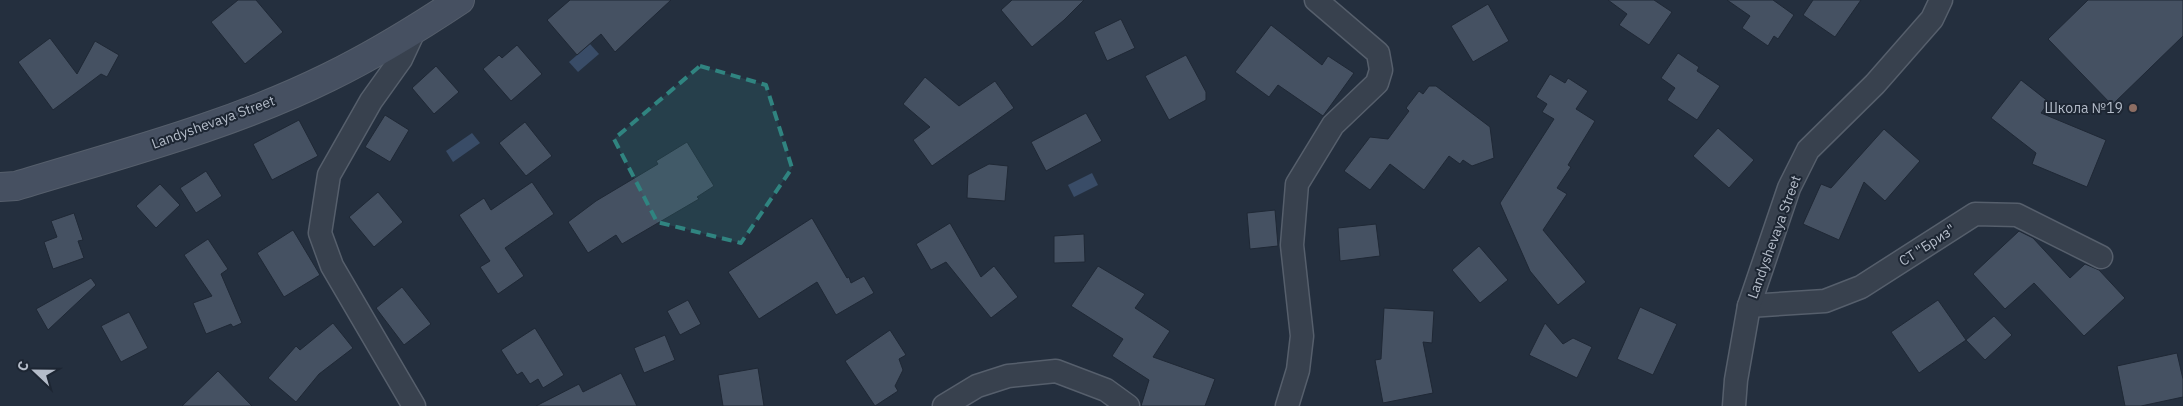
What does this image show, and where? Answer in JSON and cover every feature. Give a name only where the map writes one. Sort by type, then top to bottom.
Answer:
[{"type":"street","name":"Landyshevaya Street","points":[[0,187],[16,186],[173,138],[255,109],[329,78],[416,29],[460,0]]},
{"type":"street","points":[[1288,406],[1298,370],[1302,336],[1292,245],[1297,184],[1333,125],[1377,83],[1381,70],[1378,53],[1316,0]]},
{"type":"street","name":"Landyshevaya Street","points":[[1734,406],[1736,380],[1749,306],[1789,188],[1808,150],[1875,84],[1932,19],[1941,0]]},
{"type":"street","points":[[414,406],[332,266],[320,233],[329,175],[371,101],[401,59],[416,29]]},
{"type":"street","name":"СТ \"Бриз\"","points":[[1749,306],[1825,301],[1861,287],[1975,214],[2017,215],[2101,257]]},
{"type":"street","points":[[944,406],[977,386],[1008,376],[1056,372],[1106,390],[1128,406]]},
{"type":"highlighted area","points":[[700,66],[766,85],[792,168],[741,243],[657,222],[614,139]]},
{"type":"water","points":[[590,44],[599,54],[578,72],[569,62]]},
{"type":"water","points":[[472,133],[480,143],[453,162],[446,151]]},
{"type":"water","points":[[1092,173],[1098,185],[1074,197],[1068,185]]},
{"type":"building","points":[[238,0],[256,0],[283,32],[245,64],[211,22]]},
{"type":"building","points":[[570,0],[671,0],[615,52],[601,34],[577,55],[547,20]]},
{"type":"building","points":[[1012,0],[1084,0],[1032,47],[1001,10]]},
{"type":"building","points":[[1608,0],[1654,0],[1672,12],[1649,45],[1619,25],[1627,14]]},
{"type":"building","points":[[1727,0],[1773,0],[1794,15],[1778,39],[1774,36],[1768,46],[1742,28],[1750,16]]},
{"type":"building","points":[[1813,0],[1861,0],[1835,37],[1803,15]]},
{"type":"building","points":[[2088,0],[2183,0],[2183,36],[2112,105],[2048,39]]},
{"type":"building","points":[[1488,4],[1509,41],[1473,62],[1451,26]]},
{"type":"building","points":[[1121,19],[1135,48],[1107,61],[1094,32]]},
{"type":"building","points":[[1271,25],[1322,65],[1328,56],[1354,73],[1323,116],[1278,85],[1269,97],[1235,72]]},
{"type":"building","points":[[50,38],[77,74],[95,41],[119,55],[107,77],[101,74],[53,110],[18,62]]},
{"type":"building","points":[[517,45],[542,74],[511,101],[483,69],[499,55],[502,58]]},
{"type":"building","points":[[1678,53],[1699,67],[1697,71],[1720,86],[1697,120],[1667,100],[1675,88],[1661,78]]},
{"type":"building","points":[[1186,55],[1206,92],[1206,100],[1169,120],[1145,76]]},
{"type":"building","points":[[436,66],[459,92],[434,114],[412,88]]},
{"type":"building","points":[[1550,74],[1565,83],[1568,78],[1588,91],[1576,109],[1595,121],[1568,165],[1571,167],[1557,188],[1567,194],[1543,230],[1586,282],[1558,305],[1530,271],[1500,203],[1554,119],[1542,112],[1547,104],[1536,97]]},
{"type":"building","points":[[925,77],[959,106],[995,81],[1014,108],[932,166],[913,140],[930,127],[903,104]]},
{"type":"building","points":[[2021,80],[2049,102],[2041,113],[2106,140],[2087,187],[2032,164],[2036,153],[1991,118]]},
{"type":"building","points":[[1429,86],[1436,86],[1490,127],[1494,158],[1472,166],[1463,160],[1460,164],[1449,156],[1424,190],[1390,164],[1370,190],[1344,171],[1370,137],[1388,139],[1409,111],[1406,108],[1419,91],[1423,94]]},
{"type":"building","points":[[1086,113],[1102,141],[1046,171],[1031,142]]},
{"type":"building","points":[[385,115],[409,130],[390,162],[365,147]]},
{"type":"building","points":[[299,120],[318,156],[272,180],[253,144]]},
{"type":"building","points":[[525,122],[552,156],[526,176],[499,143]]},
{"type":"building","points":[[1718,128],[1754,160],[1729,188],[1693,156]]},
{"type":"building","points":[[1884,129],[1920,161],[1885,201],[1864,182],[1839,240],[1803,224],[1821,184],[1831,188]]},
{"type":"building","points":[[687,142],[714,186],[697,197],[699,199],[622,244],[616,235],[588,253],[568,222],[596,201],[658,164],[656,161]]},
{"type":"building","points":[[989,164],[1008,166],[1005,201],[967,198],[968,175]]},
{"type":"building","points":[[206,171],[222,196],[196,213],[180,188]]},
{"type":"building","points":[[532,182],[554,214],[505,248],[524,276],[498,294],[480,267],[490,261],[459,215],[484,198],[491,210]]},
{"type":"building","points":[[160,184],[180,205],[156,228],[136,206]]},
{"type":"building","points":[[378,192],[403,222],[374,247],[349,217]]},
{"type":"building","points":[[1275,210],[1278,246],[1250,249],[1247,213]]},
{"type":"building","points":[[74,213],[83,240],[78,241],[84,258],[53,269],[44,242],[57,237],[51,221]]},
{"type":"building","points":[[812,218],[851,283],[864,276],[874,293],[836,315],[817,282],[759,319],[728,272]]},
{"type":"building","points":[[950,223],[981,277],[994,266],[1018,297],[991,318],[946,262],[931,270],[916,244]]},
{"type":"building","points":[[1376,224],[1380,256],[1340,261],[1338,228]]},
{"type":"building","points":[[293,230],[320,275],[284,297],[257,253]]},
{"type":"building","points":[[2019,231],[2033,238],[2070,278],[2085,264],[2099,270],[2125,298],[2084,336],[2034,283],[2005,309],[1973,274]]},
{"type":"building","points":[[1084,234],[1085,262],[1054,263],[1054,236]]},
{"type":"building","points":[[208,239],[228,269],[221,274],[242,323],[233,327],[231,324],[206,334],[193,303],[212,296],[184,255]]},
{"type":"building","points":[[1479,246],[1508,280],[1480,303],[1452,270]]},
{"type":"building","points":[[1098,266],[1145,294],[1135,308],[1170,331],[1153,357],[1215,379],[1205,406],[1141,406],[1149,380],[1112,356],[1123,339],[1071,306]]},
{"type":"building","points":[[91,278],[96,285],[48,330],[36,309]]},
{"type":"building","points":[[402,287],[431,324],[404,345],[376,308]]},
{"type":"building","points":[[688,300],[701,324],[680,335],[667,311]]},
{"type":"building","points":[[1938,300],[1966,340],[1919,373],[1891,332]]},
{"type":"building","points":[[1640,307],[1677,324],[1653,375],[1617,359]]},
{"type":"building","points":[[1384,308],[1434,311],[1432,343],[1423,342],[1433,393],[1383,403],[1375,360],[1381,359]]},
{"type":"building","points":[[129,312],[148,348],[121,362],[101,326]]},
{"type":"building","points":[[1994,316],[2012,335],[1985,360],[1966,340]]},
{"type":"building","points":[[333,323],[353,348],[319,374],[296,402],[268,378],[296,346],[300,350]]},
{"type":"building","points":[[1545,323],[1563,344],[1573,338],[1592,347],[1577,378],[1529,355]]},
{"type":"building","points":[[535,328],[564,375],[543,388],[538,379],[530,384],[522,372],[517,375],[501,350]]},
{"type":"building","points":[[890,330],[906,355],[899,359],[903,370],[895,386],[898,391],[875,406],[845,361]]},
{"type":"building","points":[[665,335],[675,360],[644,373],[634,348]]},
{"type":"building","points":[[2177,353],[2183,379],[2183,397],[2141,406],[2125,406],[2117,366]]},
{"type":"building","points":[[758,368],[764,406],[723,406],[718,375]]},
{"type":"building","points":[[218,371],[252,406],[182,406]]},
{"type":"building","points":[[621,373],[637,406],[536,406],[579,384],[583,392]]},
{"type":"place","name":"Школа №19","points":[[2133,108]]}]
